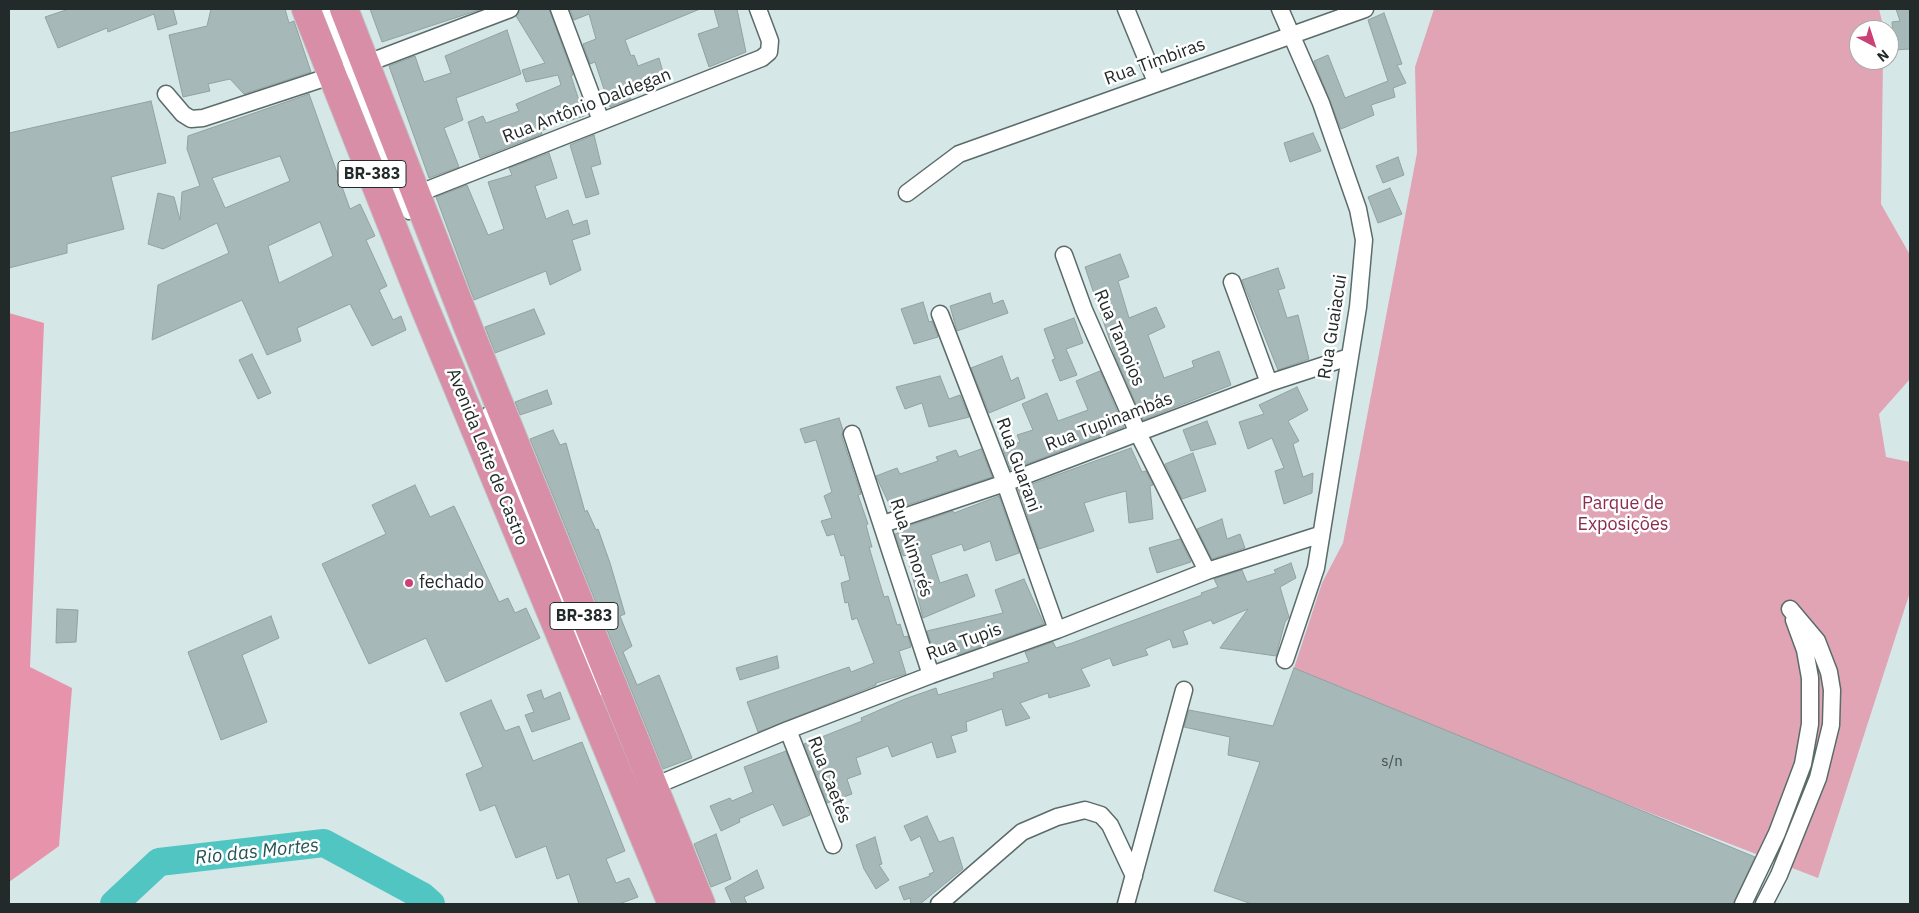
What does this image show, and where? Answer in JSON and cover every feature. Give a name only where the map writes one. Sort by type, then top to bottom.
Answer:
[{"type":"highway","name":"Avenida Leite de Castro","points":[[306,9],[350,70],[417,194],[641,796],[672,904]]},
{"type":"highway","name":"Avenida Leite de Castro","points":[[344,9],[350,70],[541,590],[641,796],[701,904]]},
{"type":"street","points":[[328,9],[350,70],[413,223]]},
{"type":"street","points":[[166,94],[182,114],[191,119],[203,118],[350,70],[510,9]]},
{"type":"street","points":[[559,9],[602,121]]},
{"type":"street","name":"Rua Antônio Daldegan","points":[[417,194],[762,58],[769,52],[770,41],[758,9]]},
{"type":"street","points":[[1126,9],[1156,82]]},
{"type":"street","name":"Rua Guaiacui","points":[[1280,9],[1321,103],[1358,208],[1364,240],[1349,357],[1319,535],[1316,568],[1285,660]]},
{"type":"street","name":"Rua Timbiras","points":[[907,193],[959,154],[1156,82],[1365,9]]},
{"type":"street","name":"Rua Tamoios","points":[[1064,255],[1084,310],[1138,433],[1207,571]]},
{"type":"street","points":[[1232,282],[1269,383]]},
{"type":"street","name":"Rua Guarani","points":[[940,314],[1005,483],[1056,630]]},
{"type":"street","name":"Rua Tupinambás","points":[[883,524],[1005,483],[1269,383],[1349,357]]},
{"type":"street","points":[[485,404],[601,698]]},
{"type":"street","name":"Rua Aimorés","points":[[852,434],[931,675]]},
{"type":"street","name":"Rua Tupis","points":[[641,796],[788,730],[931,675],[1056,630],[1207,571],[1319,535]]},
{"type":"street","points":[[1746,903],[1777,833],[1803,764],[1810,724],[1810,678],[1805,650],[1790,609],[1816,641],[1829,672],[1832,690],[1831,725],[1818,778],[1779,875],[1764,904]]},
{"type":"street","points":[[1126,904],[1184,690]]},
{"type":"street","points":[[608,716],[684,904]]},
{"type":"street","name":"Rua Caetés","points":[[788,730],[833,845]]},
{"type":"street","points":[[939,904],[1022,832],[1057,817],[1085,810],[1101,815],[1110,825],[1134,876]]},
{"type":"green space","name":"Parque de Exposições","points":[[1434,9],[1879,9],[1882,20],[1849,20],[1849,70],[1883,70],[1881,204],[1910,255],[1910,379],[1879,414],[1886,457],[1910,462],[1910,592],[1818,878],[1485,749],[1294,668],[1322,583],[1343,543],[1417,153],[1415,67]]},
{"type":"shaded area","points":[[9,313],[44,323],[30,667],[72,688],[59,846],[9,882]]},
{"type":"building","points":[[69,9],[173,9],[177,24],[158,30],[154,14],[108,32],[107,28],[58,48],[45,17]]},
{"type":"building","points":[[211,9],[285,9],[289,23],[294,21],[311,72],[244,94],[230,79],[208,84],[210,91],[183,97],[169,35],[207,26]]},
{"type":"building","points":[[370,9],[482,9],[382,42]]},
{"type":"building","points":[[520,9],[549,9],[573,75],[571,76],[584,116],[558,124],[541,131],[542,134],[480,158],[468,122],[483,116],[486,123],[519,111],[516,104],[561,85],[558,75],[526,82],[522,70],[545,63],[516,16]]},
{"type":"building","points":[[570,9],[700,9],[625,40],[631,56],[634,55],[638,66],[659,58],[666,83],[630,96],[631,99],[610,107],[595,62],[590,64],[583,44],[596,39],[589,14],[574,20]]},
{"type":"building","points":[[714,9],[737,9],[746,52],[709,67],[698,34],[719,27]]},
{"type":"building","points":[[1896,9],[1910,9],[1910,49],[1899,50],[1900,21]]},
{"type":"building","points":[[1384,13],[1402,64],[1397,65],[1406,83],[1393,88],[1395,97],[1371,105],[1374,115],[1341,129],[1314,61],[1328,55],[1345,98],[1388,81],[1368,20]]},
{"type":"building","points":[[507,30],[521,74],[456,98],[463,120],[444,128],[459,167],[429,178],[389,66],[415,56],[424,82],[451,73],[445,56]]},
{"type":"building","points":[[309,94],[350,209],[360,204],[375,236],[366,240],[387,286],[379,290],[393,320],[401,316],[406,330],[372,346],[350,304],[297,328],[301,341],[267,355],[242,300],[152,340],[158,285],[229,253],[217,223],[163,249],[148,244],[158,193],[174,197],[180,220],[182,192],[200,186],[187,149],[188,136]],"holes":[[[280,156],[290,181],[225,208],[212,178]],[[320,222],[333,256],[279,283],[268,246]]]},
{"type":"building","points":[[151,101],[166,163],[111,177],[124,229],[67,244],[67,253],[9,268],[9,133]]},
{"type":"building","points":[[1313,133],[1321,151],[1290,162],[1284,143]]},
{"type":"building","points":[[594,135],[601,164],[591,167],[599,194],[586,198],[570,145]]},
{"type":"building","points":[[549,153],[557,178],[535,186],[546,219],[568,210],[573,225],[587,220],[590,234],[572,240],[581,270],[550,285],[546,271],[474,300],[436,197],[467,185],[488,235],[504,229],[488,182],[512,175],[509,168]]},
{"type":"building","points":[[1398,157],[1404,175],[1383,183],[1376,166]]},
{"type":"building","points":[[1390,188],[1402,214],[1378,223],[1368,197]]},
{"type":"building","points":[[1120,254],[1129,277],[1118,281],[1129,318],[1156,307],[1165,327],[1148,335],[1164,378],[1194,367],[1192,361],[1219,351],[1231,385],[1143,420],[1115,356],[1085,267]]},
{"type":"building","points":[[1278,268],[1285,288],[1278,290],[1287,318],[1298,315],[1309,359],[1278,370],[1242,280]]},
{"type":"building","points":[[990,293],[993,304],[1003,300],[1008,313],[957,331],[950,306]]},
{"type":"building","points":[[923,302],[929,322],[932,321],[938,337],[914,344],[901,309]]},
{"type":"building","points":[[534,309],[545,334],[495,353],[485,327]]},
{"type":"building","points":[[1074,318],[1083,343],[1066,349],[1077,375],[1060,381],[1052,360],[1055,359],[1044,329]]},
{"type":"building","points":[[252,354],[271,393],[258,399],[239,360]]},
{"type":"building","points":[[1002,356],[1011,381],[1018,377],[1025,398],[989,413],[971,368]]},
{"type":"building","points":[[1100,371],[1124,427],[1011,470],[1003,449],[1020,442],[1017,435],[1033,430],[1022,404],[1047,393],[1058,421],[1088,410],[1076,381]]},
{"type":"building","points":[[940,376],[949,399],[960,395],[969,417],[929,427],[922,403],[905,409],[896,387]]},
{"type":"building","points":[[1297,387],[1308,410],[1288,421],[1299,441],[1293,444],[1303,477],[1313,473],[1312,493],[1284,504],[1275,471],[1284,468],[1272,438],[1248,449],[1239,422],[1264,414],[1259,405]]},
{"type":"building","points":[[547,390],[552,404],[520,415],[515,402]]},
{"type":"building","points":[[839,418],[843,430],[842,437],[861,494],[858,495],[868,524],[866,525],[872,547],[869,547],[884,597],[888,596],[897,625],[900,624],[904,637],[908,636],[911,647],[899,651],[906,674],[876,683],[876,685],[758,732],[747,702],[849,667],[851,672],[874,663],[857,618],[852,620],[848,602],[845,603],[841,583],[850,580],[844,555],[841,556],[834,534],[827,536],[821,521],[832,518],[824,496],[832,492],[816,440],[805,443],[800,429]]},
{"type":"building","points":[[1207,421],[1216,444],[1191,451],[1183,430]]},
{"type":"building","points":[[553,430],[560,445],[566,443],[585,512],[587,510],[596,530],[598,529],[610,563],[625,614],[620,616],[632,646],[623,652],[637,685],[659,675],[692,758],[663,769],[530,439]]},
{"type":"building","points":[[1131,448],[1142,472],[1146,471],[1153,485],[1150,486],[1153,519],[1129,523],[1126,491],[1107,496],[1084,503],[1094,531],[1039,549],[1018,489]]},
{"type":"building","points":[[981,449],[992,477],[892,510],[876,476],[897,468],[900,474],[938,461],[936,457],[956,450],[959,457]]},
{"type":"building","points":[[1193,453],[1206,491],[1182,499],[1165,464]]},
{"type":"building","points":[[415,485],[430,517],[454,506],[499,602],[508,598],[515,613],[526,608],[540,638],[446,682],[426,638],[369,664],[322,564],[386,534],[372,505]]},
{"type":"building","points":[[999,496],[1019,553],[996,561],[990,541],[964,551],[962,544],[931,555],[940,583],[967,574],[975,596],[923,618],[907,555],[903,556],[895,534],[901,532],[900,529],[953,511],[954,513]]},
{"type":"building","points":[[1222,519],[1227,539],[1240,534],[1245,548],[1212,559],[1197,529]]},
{"type":"building","points":[[1180,539],[1191,562],[1157,573],[1149,548]]},
{"type":"building","points":[[1291,563],[1296,578],[1280,587],[1289,617],[1285,622],[1276,656],[1220,648],[1248,609],[1213,624],[1211,620],[1183,631],[1188,644],[1173,648],[1170,639],[1145,649],[1148,655],[1113,666],[1110,658],[1081,669],[1090,686],[1049,698],[1048,693],[1020,703],[1030,718],[1006,726],[1002,709],[966,722],[967,731],[951,736],[956,752],[937,758],[932,742],[892,757],[888,746],[856,758],[861,774],[847,779],[852,794],[827,803],[804,744],[862,721],[861,718],[905,699],[936,688],[938,695],[994,678],[993,673],[1029,662],[1025,652],[1053,642],[1056,648],[1072,643],[1202,595],[1201,593],[1218,587],[1214,579],[1242,570],[1247,582],[1276,573],[1274,570]]},
{"type":"building","points":[[1024,579],[1044,624],[958,655],[956,651],[936,658],[927,631],[1003,613],[995,590]]},
{"type":"building","points":[[57,609],[78,610],[76,642],[56,643]]},
{"type":"building","points":[[271,616],[279,638],[242,655],[267,722],[221,740],[188,652]]},
{"type":"building","points":[[777,656],[779,668],[740,680],[736,668]]},
{"type":"building","points":[[1294,668],[1755,857],[1733,904],[1252,904],[1214,891],[1260,762],[1228,755],[1230,737],[1184,727],[1189,710],[1273,726]]},
{"type":"building","points":[[541,690],[544,699],[560,692],[570,719],[532,732],[525,715],[534,712],[527,695]]},
{"type":"building","points":[[491,700],[505,731],[519,726],[533,761],[582,742],[625,851],[606,859],[616,883],[629,878],[638,897],[619,904],[579,904],[569,874],[557,879],[546,846],[516,858],[495,805],[480,811],[466,774],[483,767],[460,713]]},
{"type":"building","points":[[786,751],[810,815],[783,826],[773,804],[739,819],[740,822],[721,831],[710,806],[730,798],[732,801],[753,792],[744,767]]},
{"type":"building","points":[[927,816],[939,842],[953,837],[963,869],[920,904],[911,904],[910,898],[904,900],[899,887],[930,876],[929,874],[934,872],[920,836],[911,841],[904,826]]},
{"type":"building","points":[[716,834],[731,879],[711,887],[694,844]]},
{"type":"building","points":[[875,837],[882,864],[879,865],[889,880],[876,889],[864,869],[856,845]]},
{"type":"building","points":[[757,870],[764,888],[744,897],[747,904],[732,904],[725,888]]},
{"type":"waterway","name":"Rio das Mortes","points":[[114,904],[159,862],[324,843],[422,896],[431,904]]},
{"type":"place","name":"fechado","points":[[409,583]]}]
